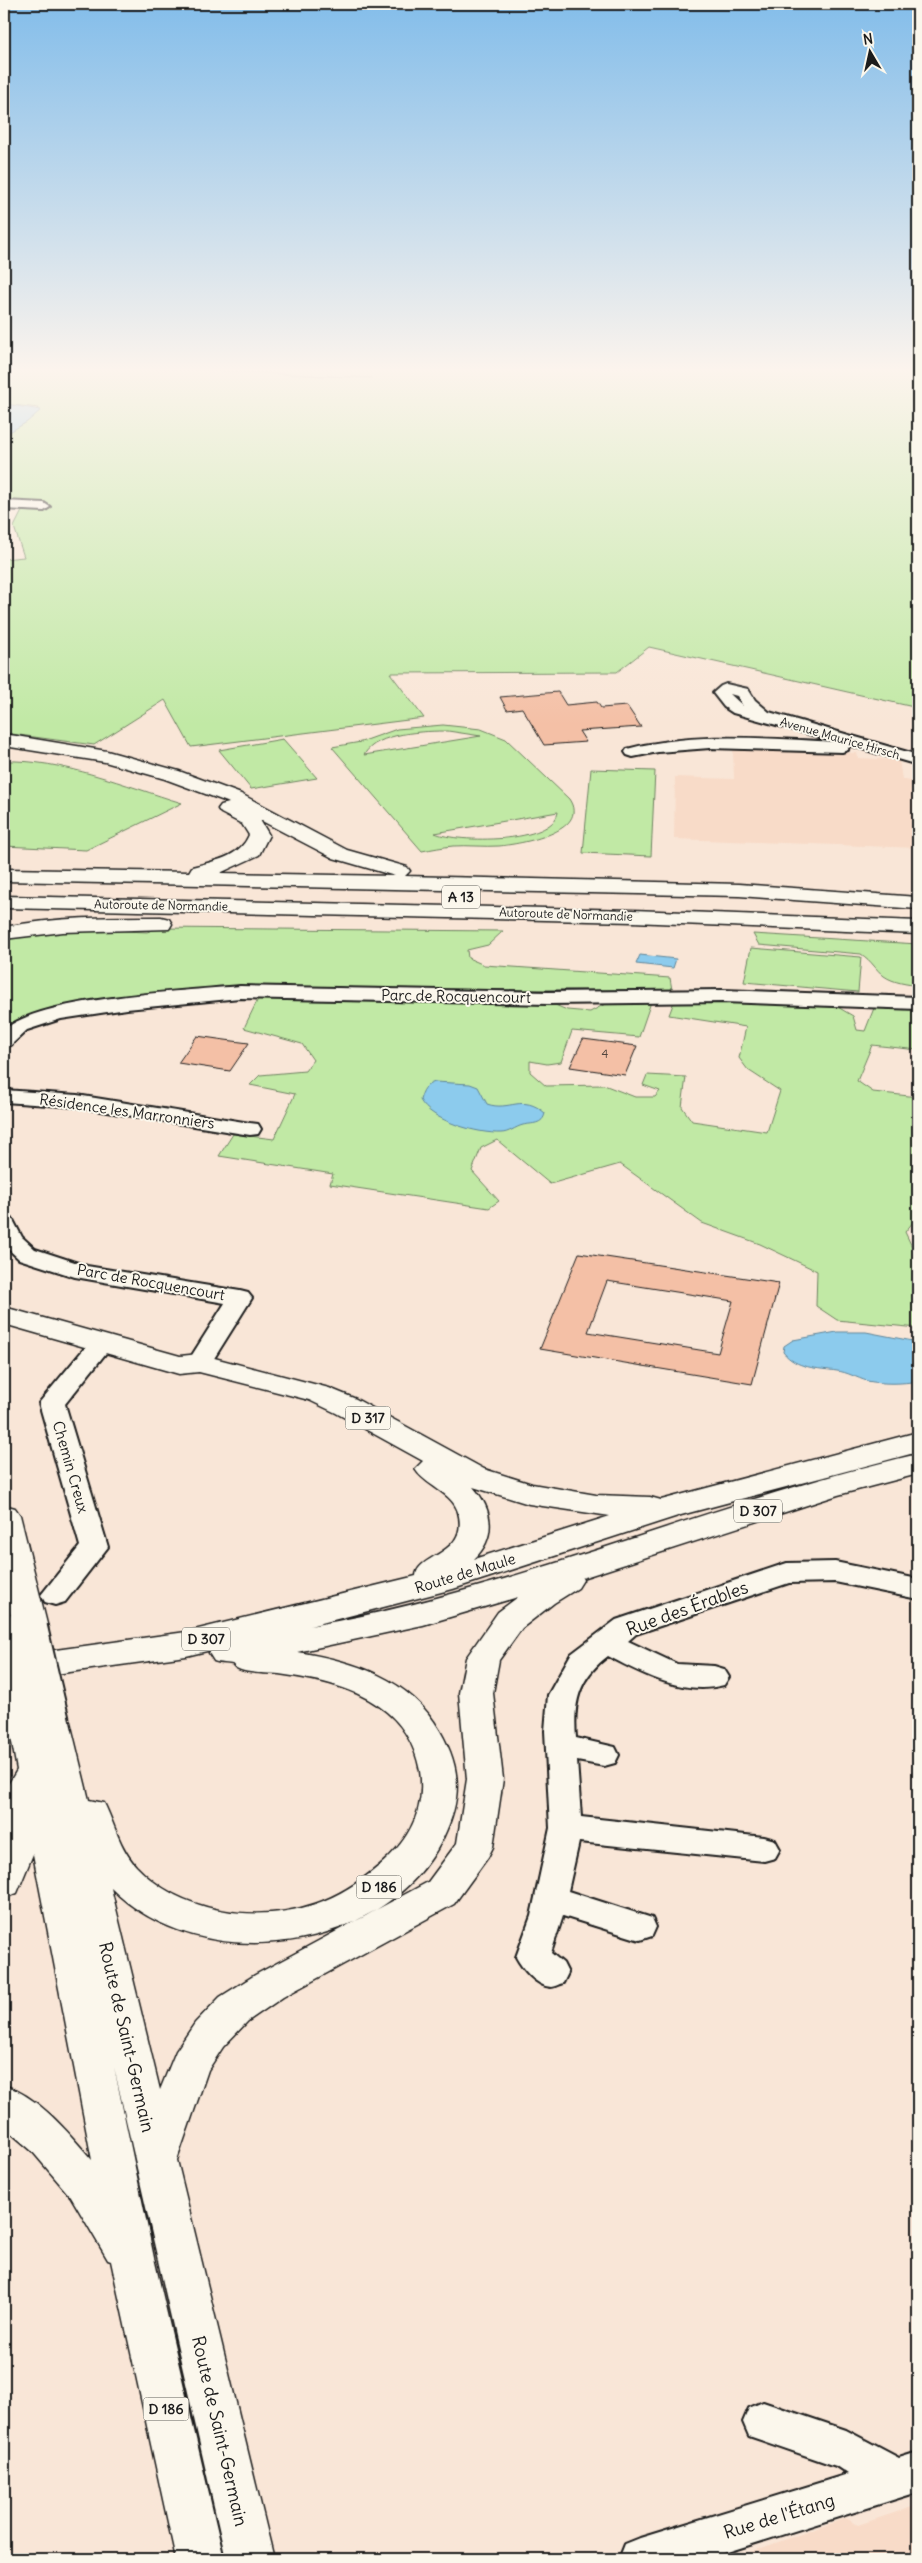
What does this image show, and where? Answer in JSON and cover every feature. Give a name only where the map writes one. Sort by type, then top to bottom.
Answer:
[{"type":"main road","points":[[4,740],[107,757],[172,775],[234,798],[340,854],[379,867],[446,878],[546,884]]},
{"type":"main road","points":[[4,756],[38,757],[66,762],[224,807],[250,820],[259,835],[252,851],[222,866],[195,872],[104,877]]},
{"type":"main road","points":[[4,875],[546,884],[739,890],[918,902]]},
{"type":"main road","name":"Autoroute de Normandie","points":[[4,888],[695,902],[918,911]]},
{"type":"main road","name":"Autoroute de Normandie","points":[[4,902],[633,916],[918,928]]},
{"type":"main road","points":[[4,913],[372,922]]},
{"type":"main road","points":[[4,933],[32,927],[75,924],[586,922],[633,916]]},
{"type":"main road","points":[[4,1304],[191,1355],[199,1363]]},
{"type":"main road","name":"D 317","points":[[4,1315],[179,1364],[199,1363],[319,1394],[346,1406],[473,1476],[528,1494],[558,1501],[596,1505],[672,1507]]},
{"type":"main road","name":"D 307","points":[[256,1379],[369,1433],[442,1476],[467,1498],[475,1513],[476,1528],[471,1543],[451,1564],[405,1591]]},
{"type":"main road","name":"Route de Maule","points":[[4,1669],[186,1644],[405,1591],[672,1507],[918,1442]]},
{"type":"main road","name":"Route de Maule","points":[[4,1684],[220,1654],[339,1633],[423,1614],[598,1562],[828,1488],[918,1464]]},
{"type":"main road","name":"Route de Saint-Germain","points":[[4,1516],[13,1628],[39,1724],[49,1771],[132,2258],[200,2559]]},
{"type":"main road","name":"D 186","points":[[156,2160],[190,2063],[209,2035],[234,2009],[268,1986],[441,1893],[475,1847],[485,1779],[476,1693],[483,1658],[510,1620],[542,1595],[598,1562]]},
{"type":"main road","name":"D 186","points":[[49,1771],[83,1782],[92,1820],[101,1845],[116,1871],[144,1895],[169,1911],[202,1923],[241,1929],[294,1925],[337,1912],[370,1894],[399,1870],[427,1838],[439,1809],[440,1772],[430,1743],[411,1716],[391,1697],[360,1681],[308,1666],[220,1654]]},
{"type":"main road","points":[[4,1883],[19,1842],[23,1790],[49,1771]]},
{"type":"main road","name":"Route de Saint-Germain","points":[[49,1771],[156,2160],[250,2559]]},
{"type":"main road","name":"D 186","points":[[4,2103],[47,2138],[86,2184],[120,2242],[132,2258]]},
{"type":"street","points":[[4,505],[44,507]]},
{"type":"street","name":"Avenue Maurice Hirsch","points":[[763,715],[918,760]]},
{"type":"street","points":[[633,752],[693,744],[850,748],[860,744]]},
{"type":"street","name":"Parc de Rocquencourt","points":[[4,1041],[20,1026],[58,1013],[137,1002],[240,992],[548,998],[723,996],[918,1003]]},
{"type":"street","name":"Résidence les Marronniers","points":[[4,1096],[77,1101],[250,1129]]},
{"type":"street","name":"Parc de Rocquencourt","points":[[4,1223],[12,1240],[27,1254],[83,1272],[240,1298],[199,1363]]},
{"type":"street","name":"Chemin Creux","points":[[55,1595],[94,1547],[52,1403],[102,1343]]},
{"type":"street","name":"Rue des Érables","points":[[550,1974],[532,1957],[551,1899],[566,1828],[561,1747],[563,1695],[581,1661],[626,1627],[787,1573],[834,1572],[918,1589]]},
{"type":"street","points":[[607,1642],[638,1659],[674,1674],[714,1677]]},
{"type":"street","points":[[561,1747],[604,1755]]},
{"type":"street","points":[[566,1828],[764,1849]]},
{"type":"street","points":[[551,1899],[640,1927]]},
{"type":"street","points":[[763,2422],[846,2450],[908,2476]]},
{"type":"street","name":"Rue de l'Étang","points":[[640,2559],[908,2476]]},
{"type":"shaded area","points":[[733,749],[857,753],[858,758],[899,760],[902,779],[918,783],[918,848],[674,839],[675,777],[734,779]]},
{"type":"shaded area","points":[[918,2505],[918,2559],[743,2559],[747,2558],[750,2552],[846,2518],[858,2525]]},
{"type":"green space","points":[[4,487],[918,487],[918,708],[649,647],[617,672],[390,673],[424,718],[191,747],[165,700],[94,745],[4,733],[4,559],[24,557],[14,527],[25,505],[4,504]]},
{"type":"green space","points":[[443,725],[481,729],[506,739],[569,799],[573,810],[570,820],[562,828],[550,834],[522,842],[499,846],[453,846],[422,851],[332,747],[361,742],[397,729]],"holes":[[[448,731],[481,736],[364,755],[370,747],[390,737],[402,734]],[[558,812],[552,823],[540,830],[523,835],[483,839],[446,836],[435,833]]]},
{"type":"green space","points":[[283,739],[317,778],[251,789],[219,750]]},
{"type":"green space","points":[[4,761],[48,764],[71,769],[182,803],[86,850],[4,846]]},
{"type":"green space","points":[[591,769],[655,771],[651,856],[583,853]]},
{"type":"green space","points":[[159,928],[503,931],[488,945],[467,950],[468,958],[484,965],[670,978],[672,990],[272,989],[167,995],[10,1028],[4,1033],[4,940],[21,935],[57,930],[147,932]]},
{"type":"green space","points":[[753,934],[918,944],[918,986],[888,978],[861,954],[759,945]]},
{"type":"green space","points":[[751,948],[861,957],[858,992],[744,982]]},
{"type":"green space","points":[[290,997],[543,1000],[567,1010],[590,1012],[611,1001],[651,1002],[639,1037],[572,1031],[561,1062],[547,1064],[530,1061],[530,1072],[546,1086],[604,1085],[635,1097],[655,1097],[660,1091],[643,1085],[647,1075],[686,1077],[682,1107],[692,1121],[767,1132],[780,1091],[748,1070],[739,1058],[746,1027],[669,1015],[675,999],[836,1006],[853,1016],[857,1030],[865,1031],[876,1003],[918,1006],[918,1050],[872,1045],[857,1081],[873,1092],[918,1097],[918,1216],[905,1232],[914,1251],[918,1252],[918,1328],[837,1320],[816,1306],[817,1271],[760,1244],[702,1223],[620,1164],[550,1184],[497,1140],[481,1148],[472,1171],[499,1201],[489,1208],[330,1184],[333,1174],[219,1156],[233,1134],[274,1139],[295,1094],[250,1085],[260,1075],[305,1071],[313,1060],[302,1044],[244,1028],[258,999]]},
{"type":"water","points":[[640,955],[676,959],[673,968],[636,964]]},
{"type":"water","points":[[435,1082],[470,1084],[478,1087],[487,1104],[503,1106],[529,1104],[545,1113],[544,1117],[540,1122],[523,1125],[501,1133],[468,1129],[434,1114],[420,1100],[425,1088]]},
{"type":"water","points":[[837,1332],[866,1332],[918,1342],[918,1381],[879,1383],[867,1381],[841,1372],[801,1365],[788,1358],[783,1352],[784,1346],[793,1340]]},
{"type":"building","points":[[558,692],[566,705],[597,702],[601,708],[627,706],[641,727],[579,731],[586,742],[544,745],[522,708],[507,710],[500,697]]},
{"type":"building","points":[[197,1036],[249,1043],[230,1071],[178,1063]]},
{"type":"building","points":[[583,1039],[637,1046],[625,1075],[570,1067]]},
{"type":"building","points":[[579,1253],[779,1283],[752,1384],[540,1349]],"holes":[[[607,1281],[733,1301],[718,1353],[588,1332]]]}]
